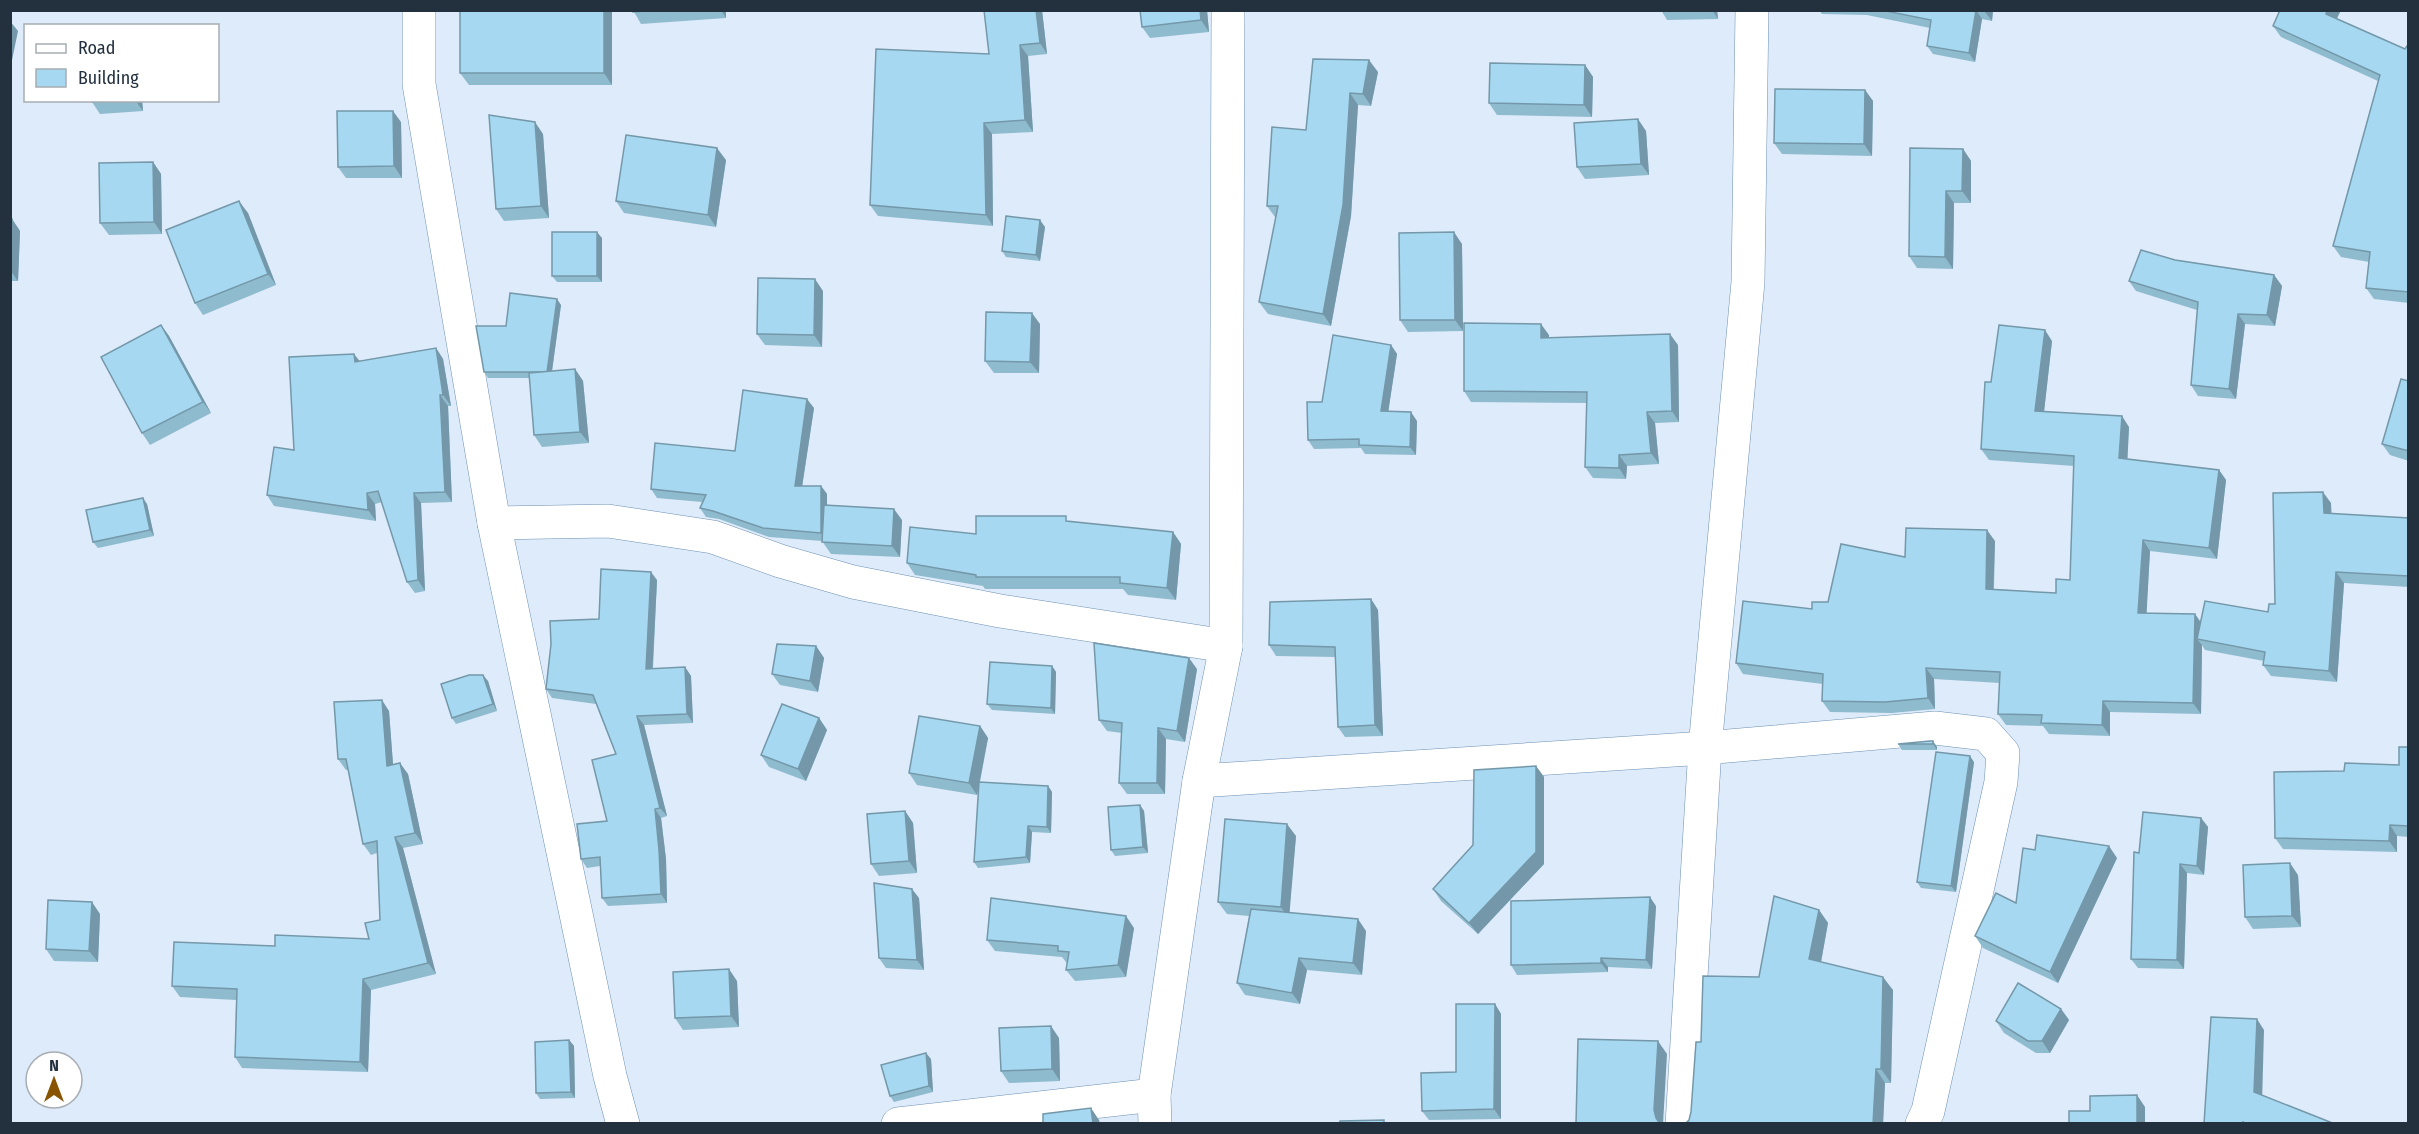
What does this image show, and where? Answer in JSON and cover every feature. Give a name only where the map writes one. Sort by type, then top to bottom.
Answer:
[{"type":"street","points":[[419,10],[420,84],[495,523],[610,1076],[623,1124]]},
{"type":"street","points":[[898,1124],[1155,1109],[1199,781],[1226,646],[1228,10]]},
{"type":"street","points":[[1682,1124],[1705,748],[1748,282],[1752,10]]},
{"type":"street","points":[[495,523],[608,521],[713,537],[780,561],[853,582],[1000,611],[1226,646]]},
{"type":"street","points":[[1199,781],[1705,748],[1935,728],[1986,734],[2003,753],[2001,782],[1928,1111],[1922,1124]]},
{"type":"building","points":[[604,10],[604,73],[460,73],[460,11]]},
{"type":"building","points":[[633,10],[657,10],[633,12]]},
{"type":"building","points":[[984,10],[1036,10],[1040,43],[1020,45],[1025,120],[984,123],[986,215],[870,205],[876,49],[989,54]]},
{"type":"building","points":[[1140,10],[1200,10],[1201,20],[1142,27]]},
{"type":"building","points":[[1881,10],[1976,10],[1969,53],[1927,46],[1931,20]]},
{"type":"building","points":[[2280,10],[2327,10],[2326,14],[2405,49],[2409,43],[2409,292],[2366,288],[2370,252],[2333,246],[2380,75],[2273,26]]},
{"type":"building","points":[[1313,59],[1369,60],[1363,94],[1350,93],[1343,205],[1323,314],[1259,302],[1278,206],[1267,206],[1272,127],[1306,130]]},
{"type":"building","points":[[1490,63],[1585,65],[1584,105],[1489,103]]},
{"type":"building","points":[[1775,89],[1865,90],[1864,144],[1774,143]]},
{"type":"building","points":[[337,111],[393,111],[394,166],[338,167]]},
{"type":"building","points":[[489,115],[535,122],[541,206],[496,209]]},
{"type":"building","points":[[1638,119],[1641,164],[1577,167],[1574,123]]},
{"type":"building","points":[[626,135],[717,148],[708,215],[616,201]]},
{"type":"building","points":[[1910,148],[1963,149],[1962,191],[1946,191],[1945,257],[1909,256]]},
{"type":"building","points":[[153,162],[154,222],[100,223],[99,163]]},
{"type":"building","points":[[239,201],[268,274],[195,303],[166,230]]},
{"type":"building","points":[[1006,216],[1040,220],[1036,255],[1002,251]]},
{"type":"building","points":[[10,219],[12,219],[10,250]]},
{"type":"building","points":[[552,232],[597,232],[597,276],[552,276]]},
{"type":"building","points":[[1454,232],[1455,320],[1400,320],[1399,233]]},
{"type":"building","points":[[2141,250],[2175,260],[2274,275],[2267,315],[2238,314],[2229,389],[2191,385],[2198,302],[2129,281]]},
{"type":"building","points":[[758,278],[815,279],[814,335],[757,334]]},
{"type":"building","points":[[510,293],[557,299],[547,372],[484,372],[476,326],[506,326]]},
{"type":"building","points":[[986,312],[1032,313],[1030,362],[985,361]]},
{"type":"building","points":[[1464,323],[1541,324],[1541,338],[1670,334],[1672,411],[1647,412],[1651,453],[1619,455],[1619,468],[1585,467],[1587,392],[1464,391]]},
{"type":"building","points":[[161,325],[203,402],[142,433],[101,357]]},
{"type":"building","points":[[1999,325],[2045,330],[2035,411],[2122,416],[2119,458],[2219,470],[2209,548],[2143,540],[2138,613],[2195,614],[2193,703],[2103,701],[2102,725],[2041,723],[2042,715],[1998,714],[2000,672],[1926,668],[1928,698],[1885,702],[1822,701],[1823,674],[1736,663],[1743,601],[1812,609],[1812,602],[1828,602],[1841,544],[1905,557],[1906,528],[1987,530],[1986,589],[2056,593],[2056,579],[2070,580],[2074,456],[1981,449],[1985,382],[1991,382]]},
{"type":"building","points":[[1333,335],[1391,345],[1381,411],[1411,412],[1410,447],[1359,445],[1359,439],[1308,440],[1307,402],[1322,402]]},
{"type":"building","points":[[436,348],[443,395],[440,395],[445,492],[414,493],[418,580],[407,582],[378,491],[367,493],[368,510],[267,495],[274,447],[294,450],[289,357],[354,354],[355,362]]},
{"type":"building","points":[[575,369],[580,432],[534,435],[529,373]]},
{"type":"building","points":[[2401,379],[2409,381],[2409,451],[2382,444]]},
{"type":"building","points":[[743,390],[807,399],[795,486],[821,486],[821,533],[763,528],[700,508],[706,495],[651,489],[655,443],[735,451]]},
{"type":"building","points":[[2323,492],[2324,513],[2409,518],[2408,576],[2336,572],[2329,671],[2263,665],[2265,652],[2197,639],[2205,601],[2268,612],[2269,604],[2275,604],[2273,493]]},
{"type":"building","points":[[143,498],[150,530],[93,542],[86,510]]},
{"type":"building","points":[[824,505],[894,509],[892,546],[822,542]]},
{"type":"building","points":[[976,516],[1066,516],[1066,521],[1173,532],[1167,588],[1120,583],[1120,577],[976,577],[976,575],[907,563],[910,527],[976,534]]},
{"type":"building","points":[[601,569],[651,572],[646,669],[685,667],[687,714],[637,716],[660,808],[655,809],[661,894],[602,898],[600,857],[581,859],[577,824],[607,821],[592,760],[616,754],[593,695],[546,689],[551,644],[550,621],[599,619]]},
{"type":"building","points":[[1371,599],[1375,725],[1338,727],[1335,647],[1269,645],[1270,602]]},
{"type":"building","points":[[1094,643],[1189,658],[1177,731],[1158,728],[1157,783],[1119,783],[1122,723],[1099,720]]},
{"type":"building","points":[[777,644],[816,646],[810,681],[772,674]]},
{"type":"building","points":[[990,662],[1052,666],[1051,708],[987,704]]},
{"type":"building","points":[[469,675],[483,675],[493,704],[452,718],[441,684]]},
{"type":"building","points":[[382,700],[387,766],[400,763],[415,833],[395,837],[428,963],[363,979],[360,1062],[235,1057],[237,989],[172,986],[174,942],[275,946],[275,935],[369,939],[365,923],[380,920],[377,841],[363,844],[346,759],[338,759],[334,702]]},
{"type":"building","points":[[782,704],[819,718],[798,769],[761,755]]},
{"type":"building","points":[[919,716],[980,726],[969,783],[909,773]]},
{"type":"building","points":[[1933,741],[1933,744],[1898,744]]},
{"type":"building","points":[[2399,747],[2409,747],[2409,826],[2390,825],[2389,841],[2275,838],[2274,772],[2344,771],[2345,763],[2399,765]]},
{"type":"building","points":[[1936,752],[1970,756],[1951,886],[1917,882]]},
{"type":"building","points":[[1536,766],[1536,852],[1469,923],[1433,889],[1473,845],[1474,770]]},
{"type":"building","points":[[979,782],[1048,786],[1047,827],[1028,826],[1026,857],[974,862]]},
{"type":"building","points":[[1140,805],[1143,847],[1111,850],[1108,807]]},
{"type":"building","points":[[905,811],[909,861],[871,864],[867,814]]},
{"type":"building","points":[[2143,812],[2201,818],[2197,866],[2180,864],[2177,960],[2131,959],[2134,852],[2139,853]]},
{"type":"building","points":[[1225,819],[1287,824],[1281,907],[1218,902]]},
{"type":"building","points":[[2037,835],[2109,846],[2050,972],[1975,936],[1996,893],[2016,903],[2023,848],[2035,850]]},
{"type":"building","points":[[2290,863],[2292,916],[2245,917],[2243,865]]},
{"type":"building","points":[[874,883],[912,889],[917,960],[879,958]]},
{"type":"building","points":[[1774,896],[1819,910],[1809,959],[1883,977],[1881,1069],[1876,1069],[1873,1124],[1685,1124],[1691,1112],[1696,1042],[1701,1042],[1703,976],[1759,977]]},
{"type":"building","points":[[1650,897],[1646,960],[1601,958],[1601,963],[1511,965],[1511,901]]},
{"type":"building","points":[[991,898],[1126,916],[1118,965],[1066,970],[1069,952],[1058,951],[1058,946],[987,940]]},
{"type":"building","points":[[48,900],[92,902],[89,951],[46,949]]},
{"type":"building","points":[[1251,909],[1358,919],[1353,963],[1299,958],[1292,993],[1237,983]]},
{"type":"building","points":[[729,969],[731,1016],[675,1018],[673,972]]},
{"type":"building","points":[[2018,983],[2061,1009],[2042,1041],[2028,1041],[1996,1021]]},
{"type":"building","points":[[1456,1004],[1495,1004],[1494,1109],[1422,1111],[1421,1073],[1456,1072]]},
{"type":"building","points":[[2211,1017],[2257,1019],[2254,1092],[2335,1124],[2247,1124],[2243,1122],[2243,1124],[2204,1124]]},
{"type":"building","points":[[1051,1026],[1052,1069],[1001,1071],[999,1028]]},
{"type":"building","points":[[1578,1039],[1658,1041],[1654,1110],[1660,1124],[1576,1124]]},
{"type":"building","points":[[569,1040],[571,1092],[536,1093],[535,1042]]},
{"type":"building","points":[[926,1053],[929,1086],[890,1096],[881,1065]]},
{"type":"building","points":[[2137,1095],[2137,1124],[2069,1124],[2069,1111],[2090,1111],[2090,1096]]},
{"type":"building","points":[[1091,1108],[1093,1124],[1043,1124],[1043,1114]]},
{"type":"building","points":[[1384,1120],[1384,1124],[1340,1124],[1340,1121]]}]
